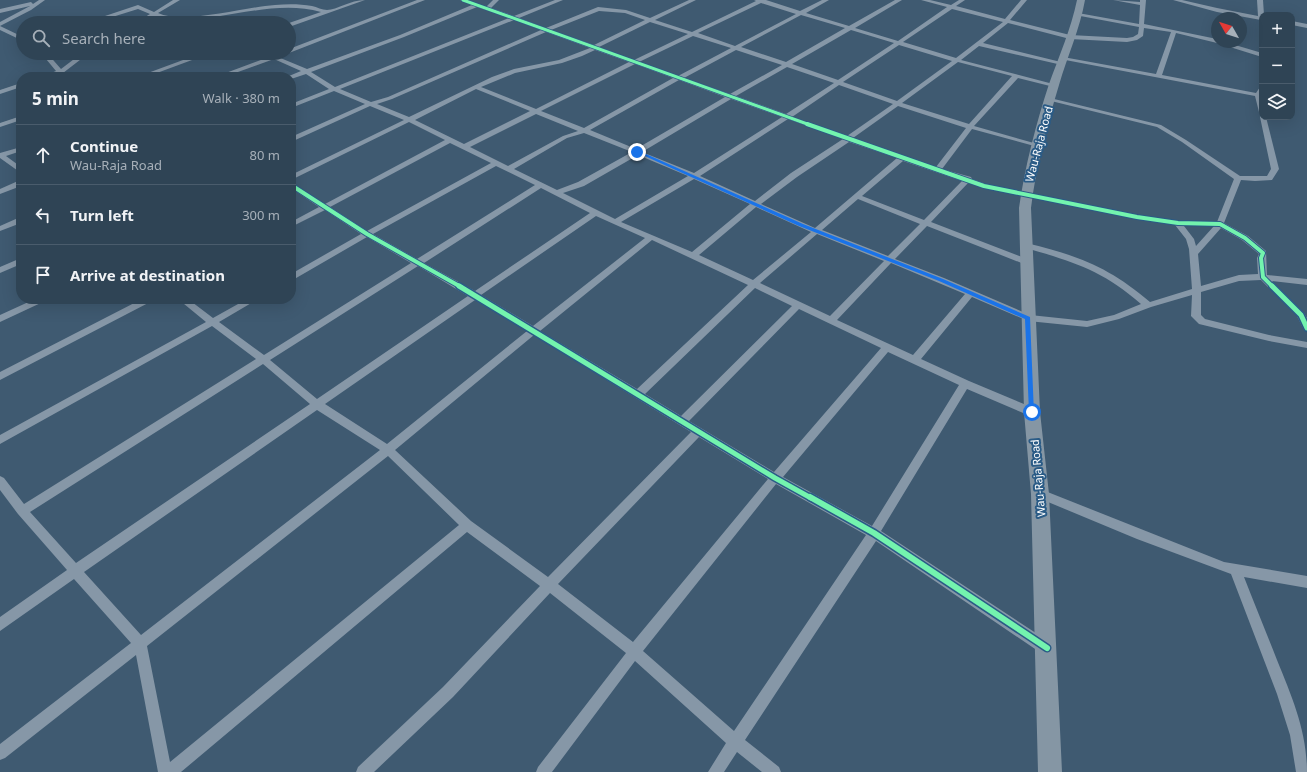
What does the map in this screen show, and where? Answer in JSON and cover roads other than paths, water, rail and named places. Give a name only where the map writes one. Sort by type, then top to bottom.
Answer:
[{"type":"main road","name":"Wau-Raja Road","points":[[1050,772],[1047,648],[1040,494],[1032,412],[1025,208],[1026,195],[1052,93],[1080,8]]},
{"type":"street","points":[[152,16],[177,0]]},
{"type":"street","points":[[296,23],[362,0]]},
{"type":"street","points":[[296,48],[422,0]]},
{"type":"street","points":[[463,0],[848,139],[993,188],[1137,217],[1178,223],[1220,224],[1245,238],[1263,253],[1261,258],[1263,277],[1301,315],[1307,330],[1305,344],[1269,338],[1202,322],[1196,316],[1197,290],[1190,241],[1178,223]]},
{"type":"street","points":[[487,8],[496,0]]},
{"type":"street","points":[[541,0],[549,4]]},
{"type":"street","points":[[296,104],[560,0]]},
{"type":"street","points":[[296,176],[494,78],[514,70],[560,62],[595,48],[693,0]]},
{"type":"street","points":[[464,147],[760,0],[956,60],[1016,76],[1052,93],[1159,126],[1180,137],[1238,178],[1255,180],[1269,178],[1275,169],[1264,120]]},
{"type":"street","points":[[508,169],[565,137],[584,131],[678,78],[826,0]]},
{"type":"street","points":[[557,193],[590,180],[786,64],[899,0]]},
{"type":"street","points":[[924,0],[1070,37],[1127,40],[1135,39],[1141,34],[1142,2],[1116,0]]},
{"type":"street","points":[[615,222],[693,177],[788,117],[962,0]]},
{"type":"street","points":[[694,255],[754,205],[813,161],[848,139],[942,72],[1006,22],[1024,0]]},
{"type":"street","points":[[1176,0],[1216,10],[1259,17]]},
{"type":"street","points":[[1260,0],[1261,12]]},
{"type":"street","points":[[0,11],[40,1]]},
{"type":"street","points":[[0,24],[29,9],[40,1]]},
{"type":"street","points":[[208,16],[221,15],[274,4],[298,2],[316,4],[326,12]]},
{"type":"street","points":[[296,75],[402,36],[477,5]]},
{"type":"street","points":[[109,16],[138,7],[160,16]]},
{"type":"street","points":[[1080,8],[1142,26],[1174,31],[1211,40]]},
{"type":"street","points":[[296,138],[370,104],[396,96],[598,9],[615,9],[786,64],[898,104],[970,127],[1038,145]]},
{"type":"street","points":[[1295,24],[1307,26]]},
{"type":"street","points":[[0,28],[16,35]]},
{"type":"street","points":[[1158,77],[1174,31]]},
{"type":"street","points":[[978,44],[1062,61],[1258,95],[1259,99]]},
{"type":"street","points":[[1238,48],[1259,54]]},
{"type":"street","points":[[49,60],[58,72]]},
{"type":"street","points":[[62,72],[77,60]]},
{"type":"street","points":[[154,72],[188,60]]},
{"type":"street","points":[[232,72],[266,60]]},
{"type":"street","points":[[281,60],[306,71],[334,89],[410,120],[615,222],[694,255],[965,384],[1032,412]]},
{"type":"street","points":[[938,170],[970,127],[1016,76]]},
{"type":"street","points":[[1,91],[16,86]]},
{"type":"street","points":[[476,87],[637,152],[815,231],[971,293],[1028,318],[1087,324],[1116,317],[1148,305],[1239,278],[1263,277],[1307,282]]},
{"type":"street","points":[[1,91],[16,91]]},
{"type":"street","points":[[0,125],[16,120]]},
{"type":"street","points":[[296,222],[450,140]]},
{"type":"street","points":[[0,156],[16,150]]},
{"type":"street","points":[[0,156],[16,167]]},
{"type":"street","points":[[638,394],[754,284],[902,158]]},
{"type":"street","points":[[296,275],[496,163]]},
{"type":"street","points":[[1193,255],[1220,224],[1238,178]]},
{"type":"street","points":[[832,320],[888,260],[968,179]]},
{"type":"street","points":[[0,192],[16,185]]},
{"type":"street","points":[[22,511],[541,185]]},
{"type":"street","points":[[296,188],[367,234],[476,296],[775,478],[874,533],[1047,648]]},
{"type":"street","points":[[856,196],[1027,262]]},
{"type":"street","points":[[0,625],[75,571],[596,212]]},
{"type":"street","points":[[0,229],[16,222]]},
{"type":"street","points":[[0,753],[388,450],[533,331],[651,237]]},
{"type":"street","points":[[1026,245],[1084,263],[1100,270],[1118,281],[1148,305]]},
{"type":"street","points":[[0,270],[16,263]]},
{"type":"street","points":[[915,360],[971,293]]},
{"type":"street","points":[[0,319],[32,304]]},
{"type":"street","points":[[0,376],[139,304]]},
{"type":"street","points":[[189,304],[263,360],[318,405],[388,450],[467,525],[550,584],[634,651],[736,742],[774,772]]},
{"type":"street","points":[[0,440],[245,304]]},
{"type":"street","points":[[682,421],[799,304]]},
{"type":"street","points":[[543,772],[634,651],[775,478],[886,347]]},
{"type":"street","points":[[715,772],[874,533],[965,384]]},
{"type":"street","points":[[363,772],[448,692],[698,431]]},
{"type":"street","points":[[0,481],[22,511],[140,643],[165,772]]},
{"type":"street","points":[[1040,494],[1141,535],[1234,570],[1307,582]]},
{"type":"street","points":[[170,772],[467,525]]},
{"type":"street","points":[[1234,570],[1284,694],[1297,734],[1303,772]]}]
